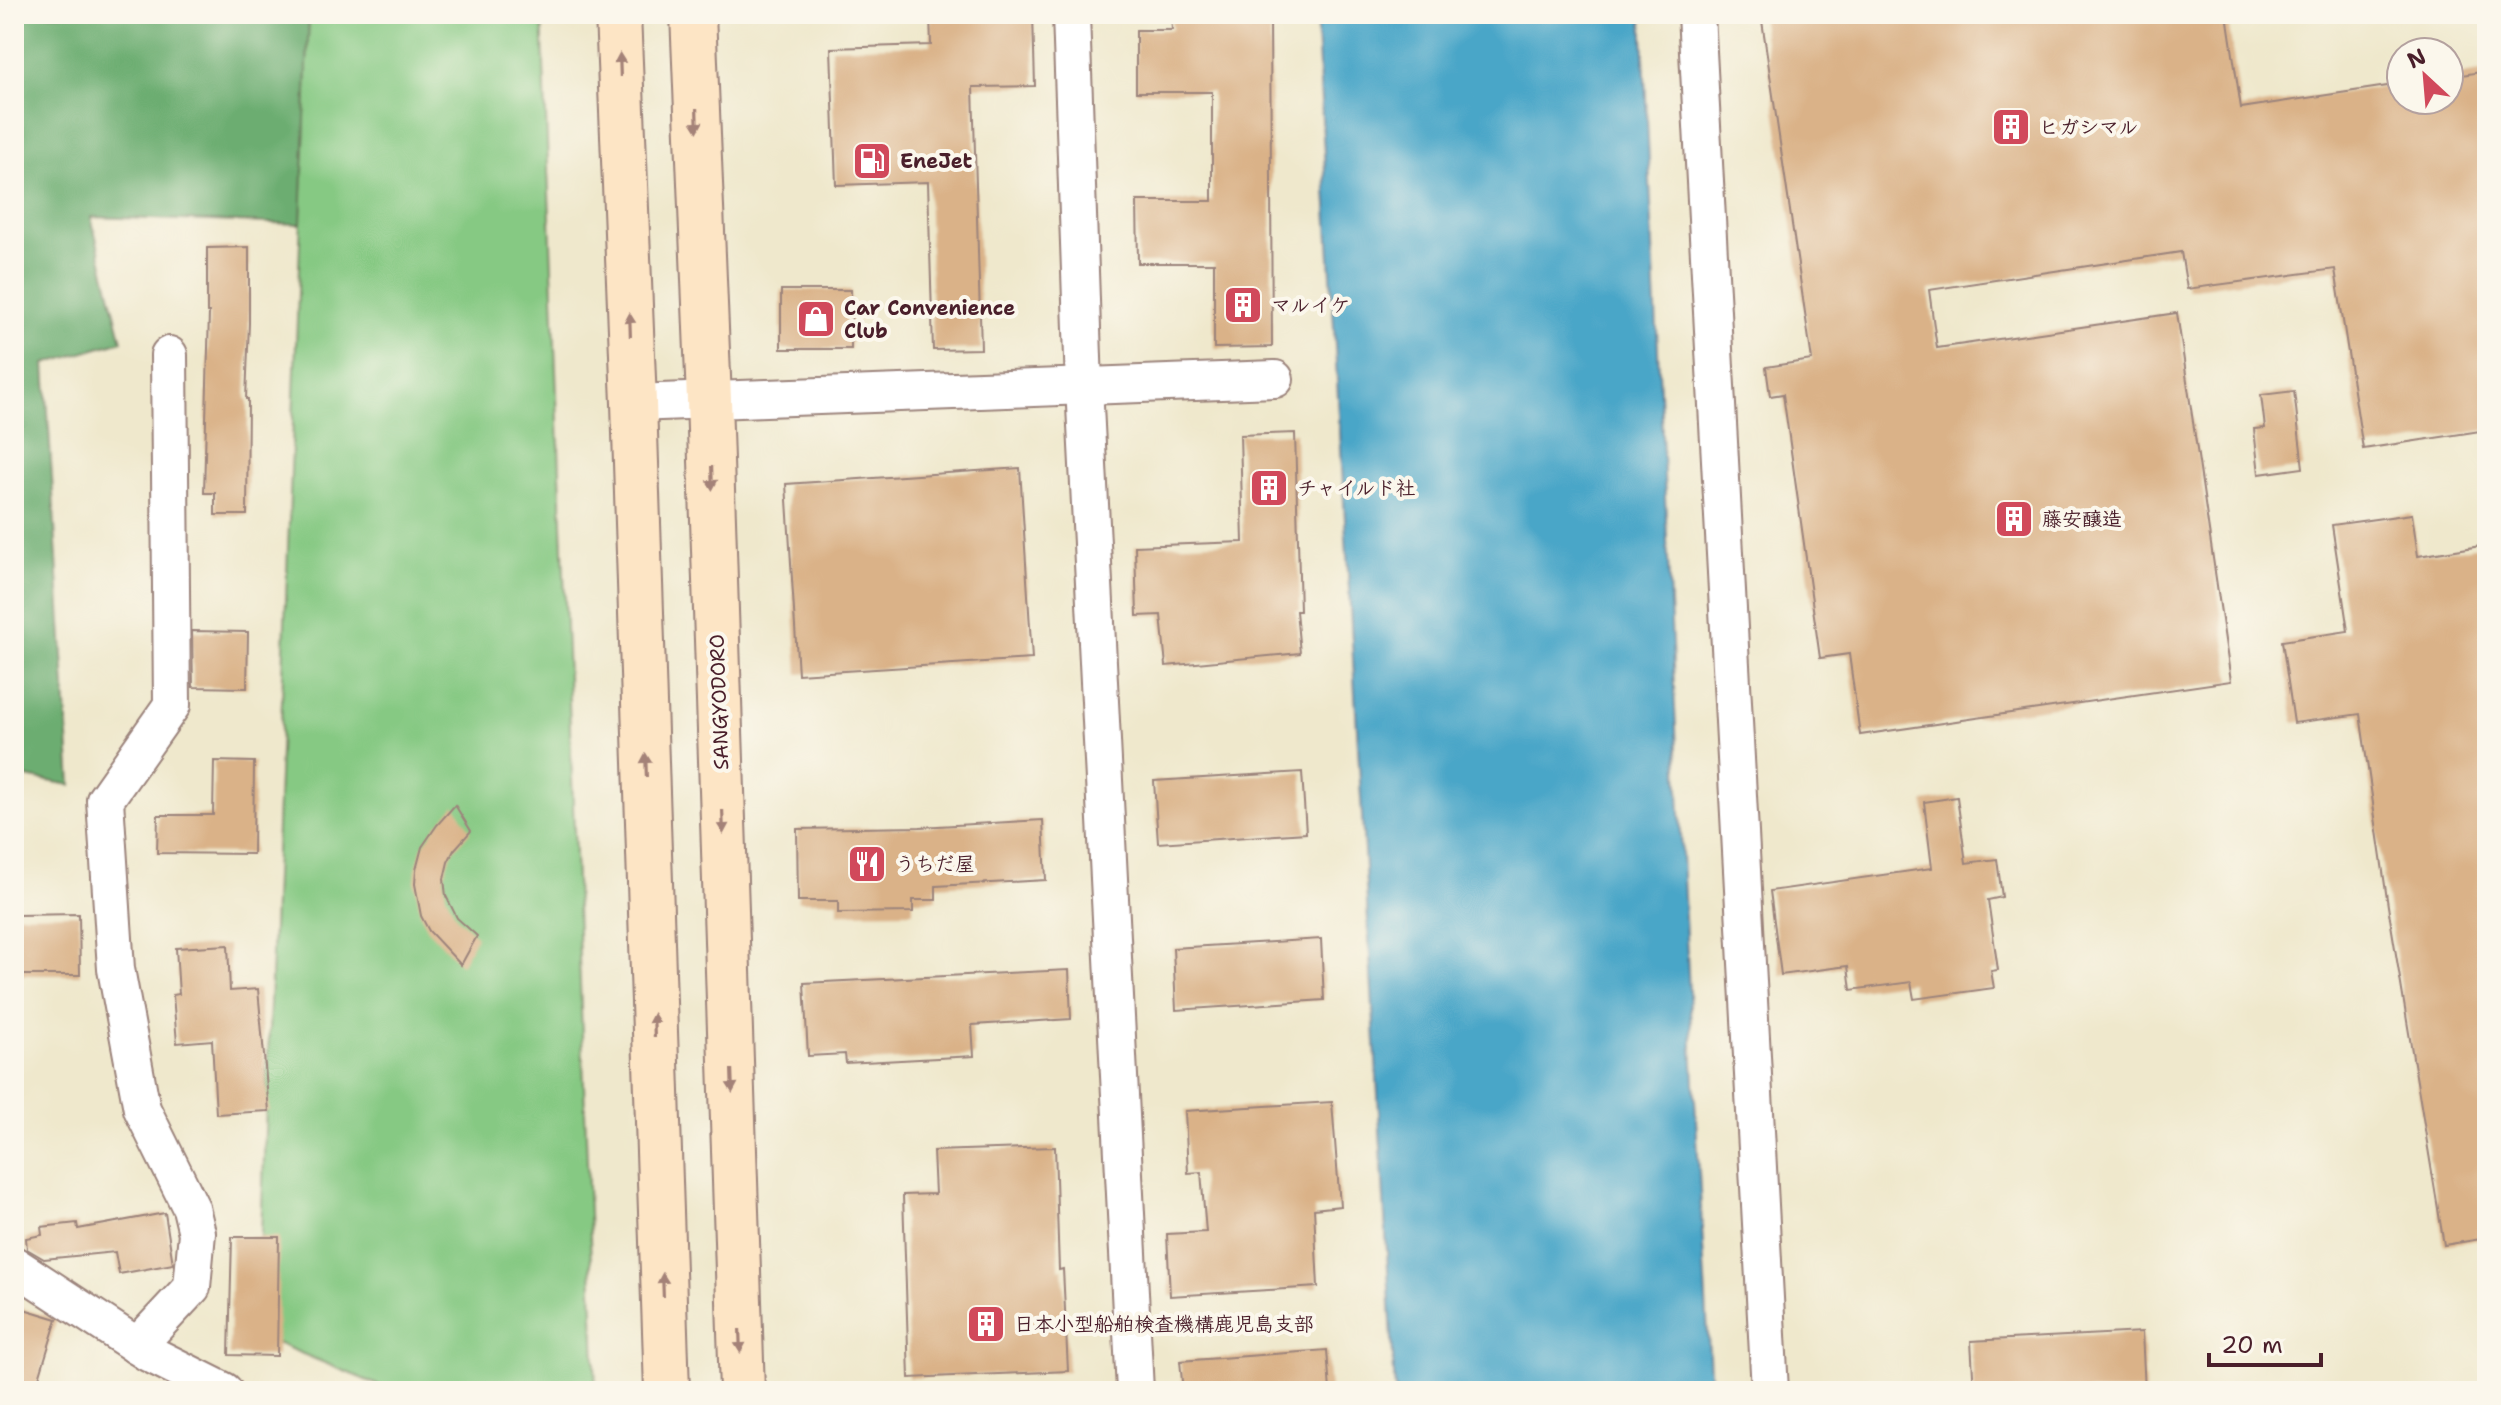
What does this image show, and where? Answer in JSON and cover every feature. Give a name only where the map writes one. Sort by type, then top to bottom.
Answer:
[{"type":"main road","points":[[618,14],[667,1391]]},
{"type":"main road","name":"SANGYODORO","points":[[693,14],[742,1391]]},
{"type":"street","points":[[1071,14],[1084,386],[1135,1391]]},
{"type":"street","points":[[1696,14],[1770,1391]]},
{"type":"street","points":[[137,1346],[192,1287],[197,1233],[191,1208],[142,1109],[116,969],[105,800],[172,705],[169,355]]},
{"type":"street","points":[[634,403],[1275,379]]},
{"type":"street","points":[[14,1265],[137,1346],[224,1391]]},
{"type":"green space","points":[[14,14],[309,14],[301,224],[91,217],[122,341],[45,364],[71,785],[14,775]]},
{"type":"green space","points":[[309,14],[542,14],[596,1391],[392,1391],[257,1335]]},
{"type":"water","points":[[1316,14],[1642,14],[1711,1391],[1395,1391]]},
{"type":"building","points":[[1033,14],[1035,86],[973,87],[981,349],[933,350],[928,182],[836,185],[831,48],[931,45],[930,16]]},
{"type":"building","points":[[1171,14],[1270,14],[1272,347],[1214,348],[1214,263],[1138,263],[1137,201],[1212,201],[1212,92],[1136,92],[1136,30],[1172,30]]},
{"type":"building","points":[[1761,14],[2227,14],[2241,108],[2385,86],[2385,116],[2465,116],[2465,74],[2487,71],[2487,430],[2363,449],[2335,269],[2187,289],[2181,252],[1929,290],[1937,348],[2177,313],[2231,681],[1860,735],[1849,654],[1820,658],[1783,394],[1770,396],[1766,367],[1812,360]]},
{"type":"building","points":[[249,247],[247,515],[215,515],[215,493],[204,493],[209,312],[207,248]]},
{"type":"building","name":"Car Convenience Club","points":[[781,290],[851,290],[851,349],[781,349]]},
{"type":"building","points":[[2294,391],[2303,468],[2259,474],[2254,429],[2265,428],[2261,395]]},
{"type":"building","name":"チャイルド社","points":[[1295,433],[1300,611],[1296,611],[1300,653],[1166,666],[1161,615],[1137,616],[1135,546],[1243,542],[1240,435]]},
{"type":"building","points":[[1020,468],[1032,659],[798,674],[786,484]]},
{"type":"building","points":[[2412,514],[2418,556],[2487,545],[2487,1238],[2444,1245],[2360,714],[2294,723],[2282,641],[2348,631],[2332,525]]},
{"type":"building","points":[[192,631],[248,632],[247,688],[193,687]]},
{"type":"building","points":[[214,761],[254,762],[253,854],[157,853],[158,815],[213,815]]},
{"type":"building","points":[[1302,772],[1306,833],[1158,843],[1154,781]]},
{"type":"building","points":[[1957,797],[1966,863],[1997,859],[2002,897],[1988,900],[1998,970],[1991,971],[1994,988],[1914,999],[1911,982],[1851,990],[1848,966],[1781,975],[1770,891],[1932,868],[1924,802]]},
{"type":"building","points":[[455,805],[471,831],[448,862],[444,879],[446,896],[457,918],[477,936],[461,965],[429,931],[421,916],[415,884],[422,847]]},
{"type":"building","name":"うちだ屋","points":[[1043,820],[1046,880],[936,886],[936,900],[913,900],[913,912],[838,913],[838,901],[798,901],[797,829],[920,827]]},
{"type":"building","points":[[79,914],[80,975],[16,975],[16,915]]},
{"type":"building","points":[[1321,939],[1324,1000],[1176,1010],[1173,948]]},
{"type":"building","points":[[228,945],[230,991],[258,989],[269,1111],[216,1114],[212,1040],[177,1043],[173,995],[179,994],[176,948]]},
{"type":"building","points":[[1069,970],[1071,1019],[972,1025],[974,1056],[846,1063],[845,1054],[808,1056],[804,983]]},
{"type":"building","points":[[1332,1102],[1340,1206],[1314,1209],[1318,1287],[1170,1296],[1167,1234],[1206,1232],[1201,1172],[1188,1173],[1185,1111]]},
{"type":"building","points":[[1055,1147],[1059,1270],[1063,1269],[1068,1371],[909,1378],[903,1195],[935,1194],[933,1151]]},
{"type":"building","points":[[165,1213],[173,1264],[119,1274],[115,1252],[44,1259],[27,1249],[26,1238],[42,1235],[41,1227],[77,1223],[78,1229]]},
{"type":"building","points":[[232,1237],[279,1237],[277,1356],[229,1355]]},
{"type":"building","points":[[14,1306],[57,1319],[35,1391],[14,1391]]},
{"type":"building","points":[[2142,1332],[2145,1391],[1974,1391],[1971,1341]]},
{"type":"building","points":[[1327,1350],[1330,1391],[1183,1391],[1180,1361]]},
{"type":"place","name":"ヒガシマル","points":[[2011,127]]},
{"type":"place","name":"EneJet","points":[[872,161]]},
{"type":"place","name":"マルイケ","points":[[1243,305]]},
{"type":"place","name":"Car Convenience Club","points":[[816,319]]},
{"type":"place","name":"チャイルド社","points":[[1269,488]]},
{"type":"place","name":"藤安醸造","points":[[2014,519]]},
{"type":"place","name":"うちだ屋","points":[[867,864]]},
{"type":"place","name":"日本小型船舶検査機構鹿児島支部","points":[[986,1324]]}]
